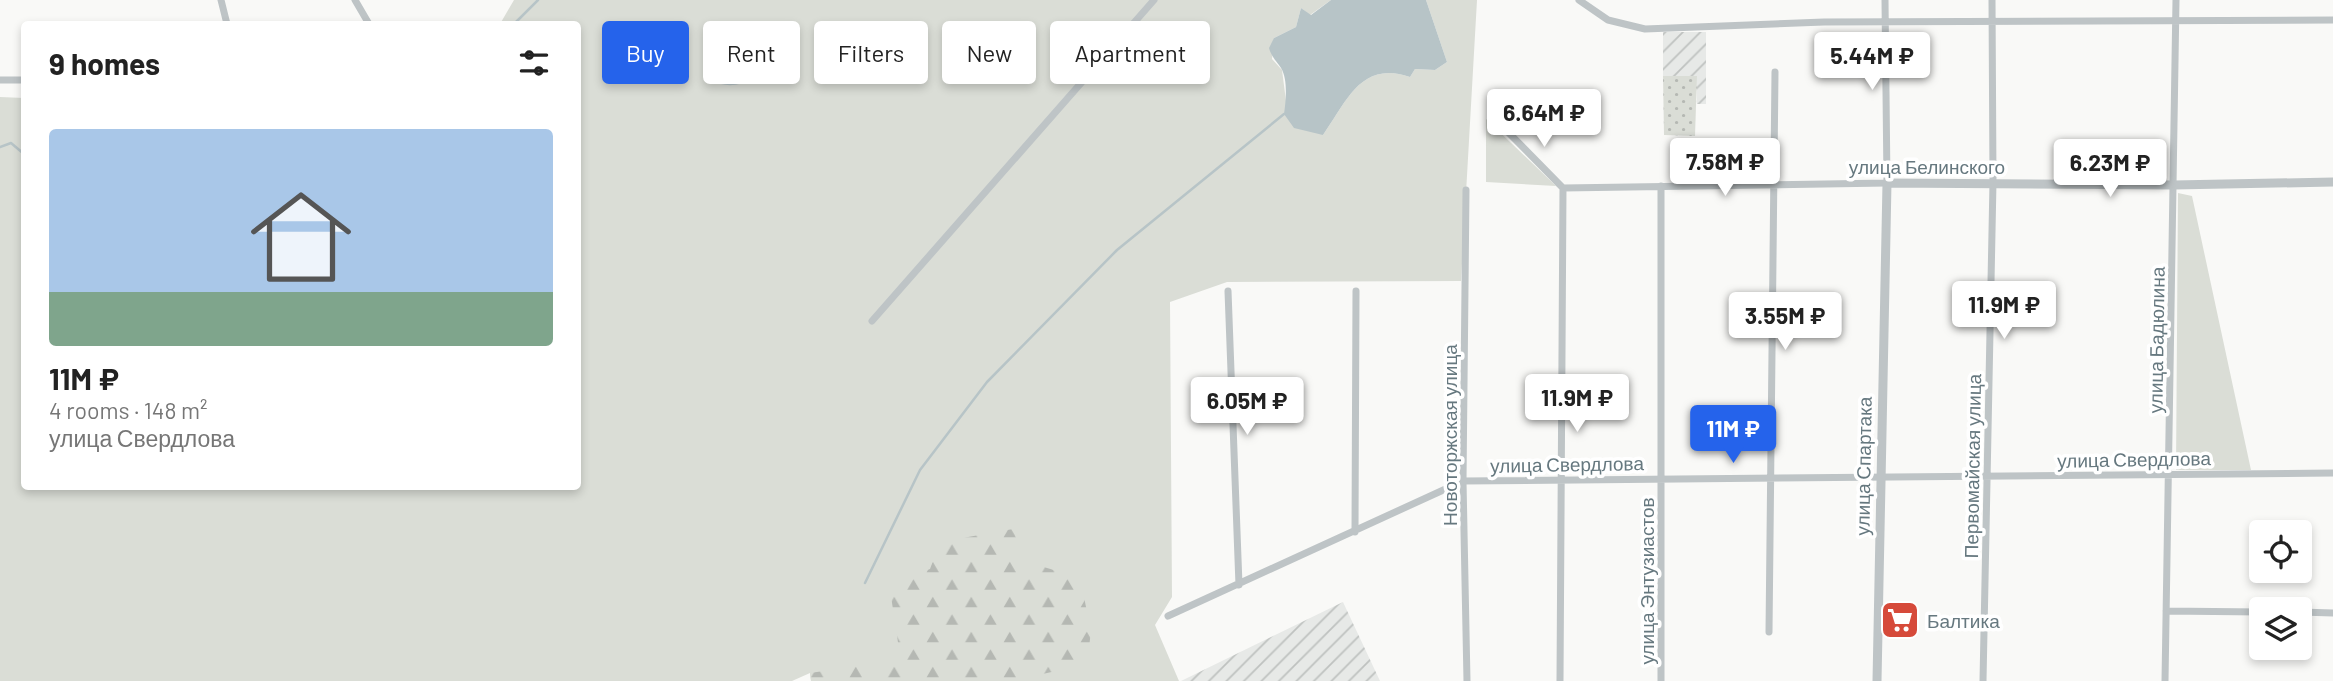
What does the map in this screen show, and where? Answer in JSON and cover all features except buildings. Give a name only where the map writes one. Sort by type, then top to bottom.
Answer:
[{"type":"street","points":[[221,0],[227,21]]},
{"type":"street","points":[[355,0],[367,21]]},
{"type":"street","points":[[872,321],[1154,0]]},
{"type":"street","points":[[1579,0],[1619,24],[1645,29],[1885,22],[2333,20]]},
{"type":"street","name":"улица Спартака","points":[[1877,681],[1886,183],[1885,0]]},
{"type":"street","name":"Первомайская улица","points":[[1983,681],[1993,182],[1992,0]]},
{"type":"street","name":"улица Бадюлина","points":[[2165,681],[2176,0]]},
{"type":"street","points":[[1769,632],[1775,72]]},
{"type":"street","points":[[0,80],[21,80]]},
{"type":"street","points":[[1505,129],[1563,188],[1560,681]]},
{"type":"street","name":"улица Белинского","points":[[1563,188],[1993,182],[2174,185],[2333,182]]},
{"type":"street","name":"улица Энтузиастов","points":[[1661,186],[1661,681]]},
{"type":"street","name":"Новоторжская улица","points":[[1466,190],[1463,481],[1466,681]]},
{"type":"street","points":[[1227,291],[1239,584]]},
{"type":"street","points":[[1355,532],[1356,291]]},
{"type":"street","name":"улица Свердлова","points":[[1168,617],[1463,481],[2333,473]]},
{"type":"street","points":[[2166,611],[2249,612]]},
{"type":"street","points":[[2312,612],[2333,613]]},
{"type":"shaded area","points":[[1331,0],[1426,0],[1447,62],[1435,70],[1415,69],[1410,77],[1393,73],[1379,74],[1367,79],[1348,97],[1323,135],[1294,128],[1284,114],[1285,78],[1269,48],[1274,38],[1296,27],[1301,8],[1311,15]]},
{"type":"shaded area","points":[[1663,32],[1706,32],[1706,104],[1697,104],[1696,76],[1663,76]]},
{"type":"shaded area","points":[[1343,602],[1380,681],[1181,681]]},
{"type":"green space","points":[[514,0],[1331,0],[1310,15],[1301,8],[1296,27],[1274,38],[1272,59],[1282,70],[1286,101],[1323,135],[1348,97],[1367,79],[1379,74],[1393,73],[1410,77],[1415,69],[1435,70],[1447,62],[1426,0],[1477,0],[1461,281],[1227,282],[1170,302],[1172,597],[1155,625],[1179,681],[811,681],[810,673],[792,681],[0,681],[0,97],[21,98],[21,490],[581,490],[581,21],[502,21]]},
{"type":"green space","points":[[1663,76],[1697,76],[1695,136],[1664,135]]},
{"type":"green space","points":[[1486,119],[1556,186],[1486,182]]},
{"type":"green space","points":[[2178,193],[2192,196],[2251,470],[2176,470]]},
{"type":"green space","points":[[1013,529],[1024,561],[1080,578],[1091,631],[1087,664],[1012,681],[811,681],[810,673],[879,663],[899,649],[889,583],[930,569],[940,542]]},
{"type":"waterway","points":[[517,21],[538,0]]},
{"type":"waterway","points":[[865,583],[920,470],[987,382],[1117,250],[1284,114]]},
{"type":"waterway","points":[[0,147],[11,143],[21,151]]},
{"type":"place","name":"Балтика","points":[[1900,620]]}]
